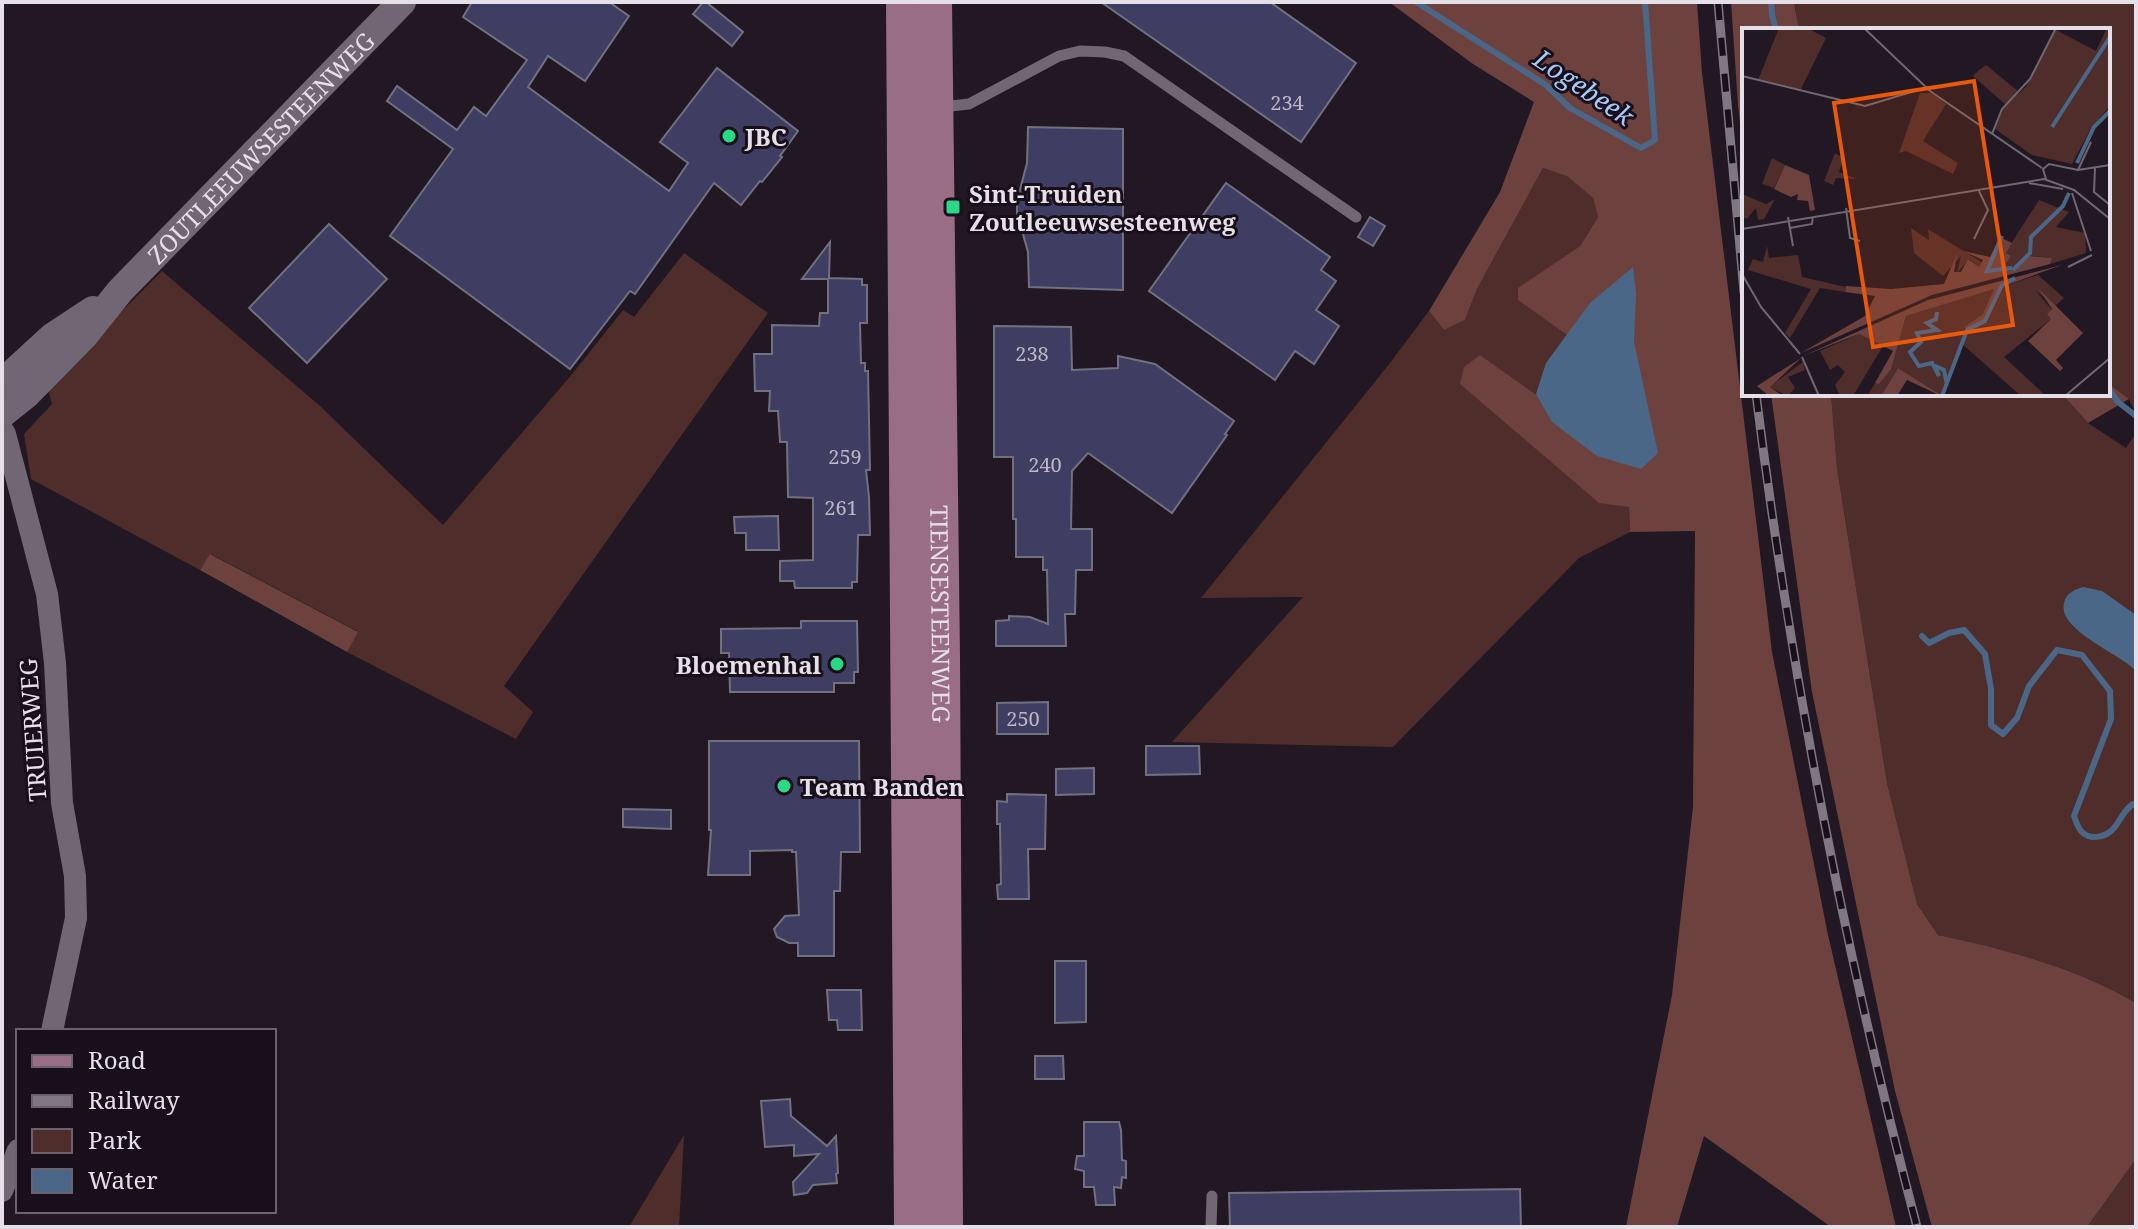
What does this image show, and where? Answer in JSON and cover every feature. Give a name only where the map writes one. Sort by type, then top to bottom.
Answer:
[{"type":"main road","name":"TIENSESTEENWEG","points":[[904,2],[920,107]]},
{"type":"main road","name":"TIENSESTEENWEG","points":[[912,1227],[913,196],[920,107],[934,2]]},
{"type":"main road","name":"TIENSESTEENWEG","points":[[913,196],[942,671],[945,1227]]},
{"type":"street","name":"ZOUTLEEUWSESTEENWEG","points":[[2,414],[27,394],[84,336],[120,291],[402,2]]},
{"type":"street","name":"ZOUTLEEUWSESTEENWEG","points":[[2,383],[52,337],[120,291]]},
{"type":"street","name":"TRUIERWEG","points":[[2,429],[47,594],[55,663],[62,803],[75,876],[76,918],[52,1029]]},
{"type":"street","points":[[2,1191],[16,1155]]},
{"type":"lane","points":[[920,107],[969,104],[1059,56],[1080,51],[1124,56],[1356,217]]},
{"type":"lane","points":[[1211,1227],[1212,1196]]},
{"type":"green space","points":[[1794,2],[2136,2],[2136,414],[2129,399],[2110,385],[2110,28],[1801,28]]},
{"type":"green space","points":[[1543,168],[1567,175],[1593,198],[1598,217],[1580,246],[1551,266],[1615,369],[1571,419],[1480,355],[1629,507],[1630,532],[1579,558],[1393,747],[1172,742],[1303,597],[1201,598],[1429,311],[1444,330],[1465,320],[1477,289]]},
{"type":"green space","points":[[684,253],[768,313],[504,686],[533,712],[516,739],[347,652],[357,631],[211,554],[200,570],[31,479],[24,434],[52,404],[47,386],[162,271],[320,406],[443,525],[623,310],[634,317]]},
{"type":"green space","points":[[1831,396],[2064,396],[2088,423],[2126,448],[2136,433],[2136,1003],[2090,980],[2040,961],[1938,935],[1917,904],[1887,783],[1837,468]]},
{"type":"green space","points":[[684,1135],[679,1227],[629,1227]]},
{"type":"green space","points":[[2136,1159],[2136,1227],[2087,1227]]},
{"type":"shaded area","points":[[1389,2],[1697,2],[1702,73],[1772,652],[1828,935],[1896,1227],[1831,1227],[1704,1136],[1677,1227],[1626,1227],[1672,995],[1693,807],[1695,531],[1630,532],[1629,507],[1599,503],[1460,384],[1464,367],[1480,355],[1571,419],[1615,369],[1518,300],[1518,288],[1580,246],[1598,217],[1593,198],[1567,176],[1543,168],[1477,289],[1465,320],[1444,330],[1429,311],[1500,192],[1534,102],[1473,64]]},
{"type":"shaded area","points":[[1731,2],[1794,2],[1801,28],[1742,28],[1742,142]]},
{"type":"shaded area","points":[[2110,385],[2129,399],[2088,423],[2064,396],[2110,396]]},
{"type":"shaded area","points":[[1771,396],[1831,396],[1837,468],[1887,783],[1917,904],[1938,935],[2040,961],[2136,1003],[2136,1159],[2087,1227],[1932,1227],[1895,1091],[1812,692]]},
{"type":"shaded area","points":[[210,554],[358,632],[347,652],[200,570]]},
{"type":"water","points":[[1633,267],[1636,294],[1634,342],[1658,453],[1641,469],[1597,456],[1552,422],[1536,394],[1546,363],[1590,303]]},
{"type":"water","points":[[2083,587],[2102,591],[2136,615],[2136,671],[2070,623],[2064,613],[2065,600],[2071,592]]},
{"type":"building","points":[[472,2],[609,2],[629,16],[585,81],[548,56],[528,87],[669,191],[688,163],[660,142],[717,68],[798,131],[782,157],[741,205],[714,183],[635,294],[630,291],[570,369],[390,236],[453,149],[387,101],[397,86],[457,130],[474,107],[486,116],[527,60],[463,17]]},
{"type":"building","points":[[703,2],[743,32],[732,46],[693,14]]},
{"type":"building","points":[[1101,2],[1270,2],[1356,63],[1301,142]]},
{"type":"building","points":[[1028,127],[1123,129],[1123,290],[1029,287],[1028,252],[1017,213],[1027,163]]},
{"type":"building","points":[[1226,183],[1330,257],[1321,270],[1336,281],[1316,310],[1339,326],[1314,364],[1295,351],[1275,380],[1149,291]]},
{"type":"building","points":[[1370,217],[1385,226],[1373,246],[1358,237]]},
{"type":"building","points":[[329,224],[387,279],[307,363],[249,308]]},
{"type":"building","points":[[830,242],[829,278],[862,279],[862,285],[867,285],[867,323],[860,323],[861,363],[865,363],[865,371],[868,371],[870,470],[866,470],[870,535],[858,535],[857,582],[852,582],[852,588],[795,588],[794,581],[780,581],[780,561],[813,560],[813,498],[788,497],[787,442],[780,442],[778,411],[769,411],[770,391],[755,391],[754,354],[772,354],[772,325],[819,326],[820,313],[828,313],[828,279],[802,279]]},
{"type":"building","points":[[994,326],[1071,327],[1072,370],[1118,368],[1118,356],[1155,364],[1234,421],[1172,513],[1088,453],[1072,471],[1071,529],[1092,529],[1092,570],[1076,570],[1075,614],[1065,614],[1066,646],[996,646],[996,621],[1009,620],[1009,616],[1030,617],[1048,624],[1047,570],[1043,570],[1043,557],[1016,557],[1013,457],[994,457]]},
{"type":"building","points":[[778,516],[779,550],[746,550],[746,533],[735,533],[734,517]]},
{"type":"building","points":[[801,621],[857,621],[858,672],[854,672],[854,683],[834,683],[834,692],[730,692],[729,653],[721,653],[721,629],[801,628]]},
{"type":"building","points":[[1048,702],[1048,734],[997,734],[997,703]]},
{"type":"building","name":"Team Banden","points":[[709,741],[859,741],[860,852],[841,852],[840,891],[834,891],[834,956],[798,956],[798,943],[789,943],[777,937],[774,929],[785,916],[799,915],[796,852],[750,851],[750,875],[708,875],[711,830]]},
{"type":"building","points":[[1146,746],[1199,746],[1200,774],[1146,775]]},
{"type":"building","points":[[1094,768],[1094,794],[1056,795],[1056,769]]},
{"type":"building","points":[[1007,794],[1046,795],[1045,849],[1028,849],[1029,899],[998,899],[997,885],[1001,884],[997,801],[1007,802]]},
{"type":"building","points":[[623,809],[671,810],[671,829],[623,827]]},
{"type":"building","points":[[1055,961],[1086,961],[1086,1022],[1055,1023]]},
{"type":"building","points":[[827,990],[861,990],[862,1030],[838,1030],[837,1020],[829,1020]]},
{"type":"building","points":[[1035,1056],[1063,1056],[1064,1079],[1035,1079]]},
{"type":"building","points":[[790,1099],[791,1116],[827,1146],[836,1136],[837,1183],[813,1185],[807,1193],[794,1195],[793,1182],[819,1154],[794,1156],[794,1145],[765,1147],[761,1101]]},
{"type":"building","points":[[1084,1122],[1119,1122],[1126,1178],[1122,1177],[1121,1188],[1114,1187],[1115,1205],[1096,1205],[1094,1187],[1084,1187],[1084,1171],[1075,1169],[1077,1156],[1084,1156]]},
{"type":"building","points":[[1520,1189],[1521,1227],[1230,1227],[1229,1193]]},
{"type":"waterway","name":"Logebeek","points":[[1416,2],[1546,85],[1570,108],[1641,148],[1655,140],[1645,2]]},
{"type":"waterway","points":[[1771,2],[1775,28]]},
{"type":"waterway","points":[[2110,391],[2118,402],[2136,416]]},
{"type":"waterway","points":[[1922,636],[1929,643],[1949,633],[1964,630],[1985,654],[1991,689],[1991,725],[2003,734],[2017,718],[2029,686],[2057,650],[2082,655],[2110,691],[2111,719],[2074,816],[2083,833],[2098,837],[2110,832],[2129,807],[2136,805]]},
{"type":"railway","points":[[1718,2],[1742,270]]},
{"type":"railway","points":[[1756,396],[1786,604],[1823,813],[1866,1021],[1917,1227]]},
{"type":"place","name":"JBC","points":[[729,136]]},
{"type":"place","name":"Sint-Truiden Zoutleeuwsesteenweg","points":[[953,207]]},
{"type":"place","name":"Bloemenhal","points":[[837,664]]},
{"type":"place","name":"Team Banden","points":[[784,786]]}]
